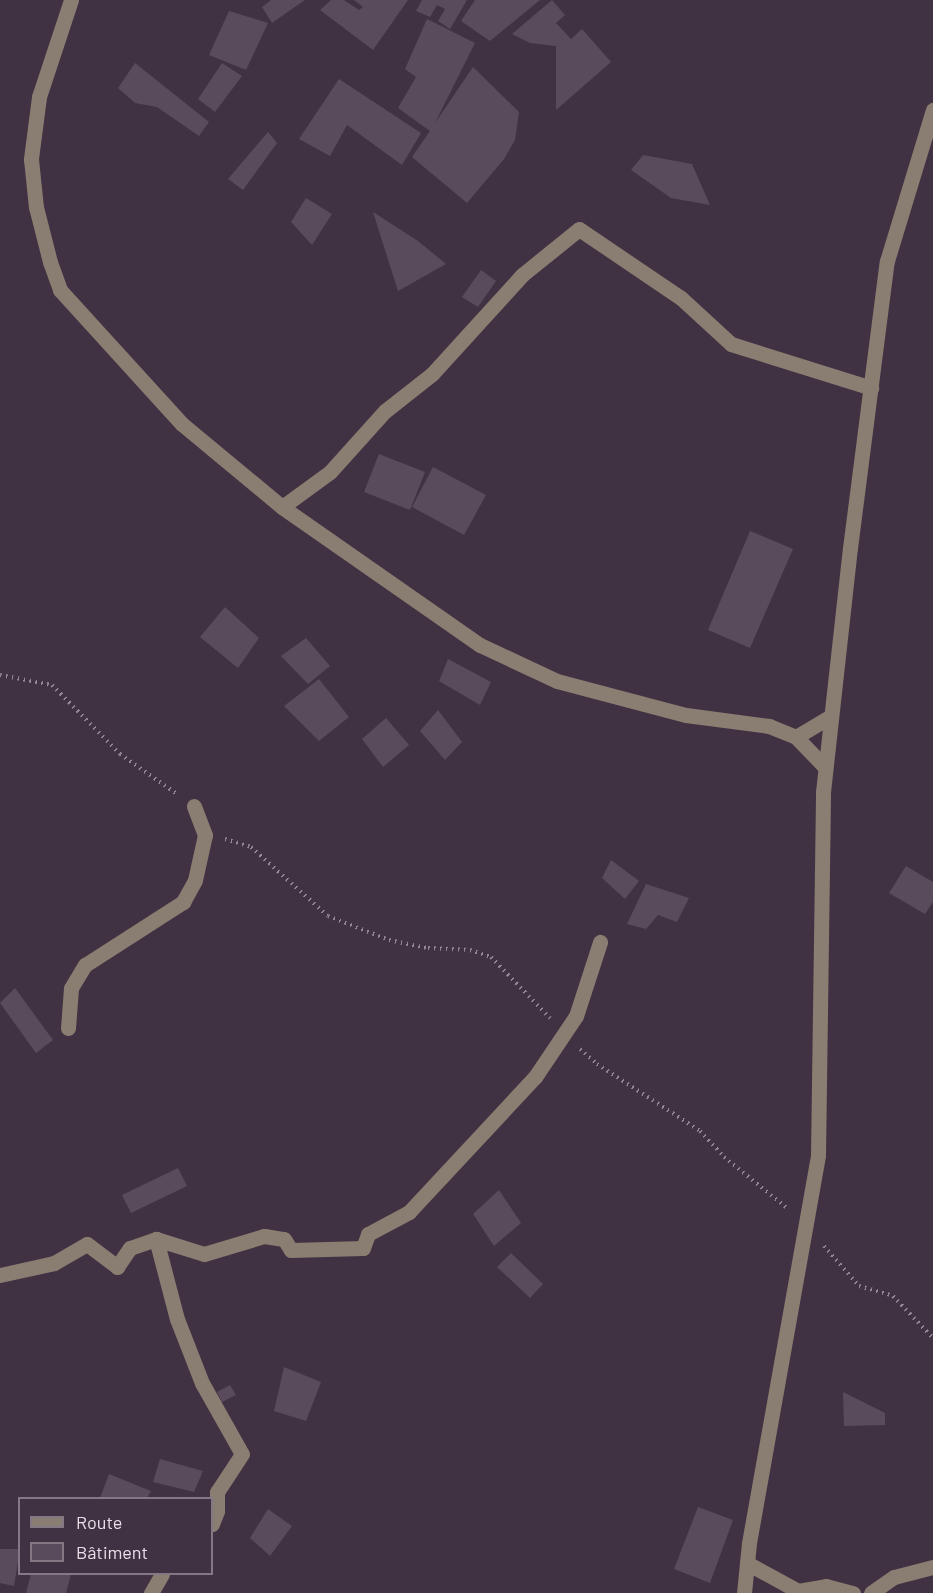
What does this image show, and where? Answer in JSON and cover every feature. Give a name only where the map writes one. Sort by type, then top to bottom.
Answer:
[{"type":"street","points":[[71,0],[39,97],[31,159],[36,207],[60,290],[182,424],[282,507],[480,645],[557,681],[686,715],[769,726],[796,737],[825,767]]},
{"type":"street","points":[[744,1593],[747,1563],[818,1155],[825,767],[871,388],[888,261],[933,110]]},
{"type":"street","points":[[282,507],[330,472],[385,411],[432,374],[522,275],[579,229],[681,297],[730,344],[871,388]]},
{"type":"street","points":[[796,737],[831,716]]},
{"type":"street","points":[[68,1028],[71,988],[85,965],[183,902],[195,880],[206,836],[194,806]]},
{"type":"street","points":[[0,1275],[54,1263],[87,1244],[117,1267],[130,1248],[156,1239],[204,1254],[264,1236],[284,1239],[291,1250],[363,1248],[368,1234],[409,1212],[535,1077],[576,1016],[600,942]]},
{"type":"street","points":[[156,1239],[177,1319],[202,1383],[242,1455],[217,1492],[217,1511],[213,1521]]},
{"type":"street","points":[[747,1563],[798,1591],[826,1586],[853,1593]]},
{"type":"street","points":[[871,1593],[894,1577],[933,1567]]},
{"type":"street","points":[[151,1593],[161,1575]]},
{"type":"path","points":[[0,675],[52,685],[120,754],[194,806]]},
{"type":"path","points":[[217,837],[251,847],[328,916],[389,940],[428,948],[470,950],[491,957],[564,1034],[597,1064],[699,1131],[805,1225],[859,1286],[893,1296],[933,1338]]},
{"type":"building","points":[[271,0],[305,0],[272,23],[262,7]]},
{"type":"building","points":[[331,0],[344,0],[359,10],[363,7],[354,0],[408,0],[373,50],[320,10]]},
{"type":"building","points":[[422,0],[467,0],[450,29],[438,21],[445,9],[437,5],[430,17],[416,11]]},
{"type":"building","points":[[475,0],[540,0],[490,41],[461,21]]},
{"type":"building","points":[[552,0],[565,15],[556,23],[571,39],[582,29],[611,62],[556,110],[556,46],[530,43],[512,34]]},
{"type":"building","points":[[229,11],[268,23],[246,70],[209,55]]},
{"type":"building","points":[[427,19],[475,43],[435,123],[473,67],[519,112],[515,140],[504,159],[467,203],[412,157],[430,131],[398,108],[416,77],[405,69]]},
{"type":"building","points":[[135,63],[209,122],[199,136],[157,107],[135,103],[118,88]]},
{"type":"building","points":[[222,63],[242,76],[215,112],[198,99]]},
{"type":"building","points":[[339,79],[421,133],[402,165],[347,125],[330,156],[299,139]]},
{"type":"building","points":[[268,132],[277,143],[243,190],[228,179]]},
{"type":"building","points":[[643,155],[692,164],[710,205],[671,198],[631,170]]},
{"type":"building","points":[[306,198],[332,214],[312,245],[291,222]]},
{"type":"building","points":[[373,212],[418,241],[446,264],[398,291]]},
{"type":"building","points":[[481,270],[496,281],[478,307],[462,297]]},
{"type":"building","points":[[379,454],[425,472],[410,510],[364,492]]},
{"type":"building","points":[[433,467],[486,495],[464,535],[412,507]]},
{"type":"building","points":[[750,531],[793,549],[750,648],[708,630]]},
{"type":"building","points":[[225,607],[259,638],[238,668],[200,637]]},
{"type":"building","points":[[306,638],[330,666],[308,684],[281,656]]},
{"type":"building","points":[[448,659],[491,682],[480,705],[439,681]]},
{"type":"building","points":[[319,679],[349,717],[319,741],[284,706]]},
{"type":"building","points":[[438,710],[462,742],[445,760],[420,731]]},
{"type":"building","points":[[386,718],[409,745],[383,767],[362,739]]},
{"type":"building","points":[[611,860],[639,881],[625,899],[602,878]]},
{"type":"building","points":[[906,866],[933,882],[933,902],[925,914],[889,893]]},
{"type":"building","points":[[646,884],[689,898],[677,922],[658,915],[646,929],[627,924]]},
{"type":"building","points":[[15,988],[53,1040],[36,1053],[0,1003]]},
{"type":"building","points":[[178,1168],[187,1186],[131,1213],[122,1195]]},
{"type":"building","points":[[499,1190],[521,1223],[494,1246],[473,1214]]},
{"type":"building","points":[[511,1253],[543,1284],[530,1298],[497,1267]]},
{"type":"building","points":[[284,1367],[321,1382],[306,1421],[274,1411]]},
{"type":"building","points":[[230,1385],[236,1395],[222,1402],[217,1392]]},
{"type":"building","points":[[843,1392],[885,1413],[885,1425],[844,1426]]},
{"type":"building","points":[[160,1459],[203,1471],[194,1492],[153,1482]]},
{"type":"building","points":[[109,1474],[151,1491],[148,1497],[100,1497]]},
{"type":"building","points":[[698,1507],[733,1520],[710,1583],[674,1569]]},
{"type":"building","points":[[268,1509],[292,1526],[270,1556],[250,1538]]},
{"type":"building","points":[[0,1549],[18,1549],[14,1586],[0,1583]]},
{"type":"building","points":[[31,1575],[71,1575],[66,1593],[26,1593]]}]
